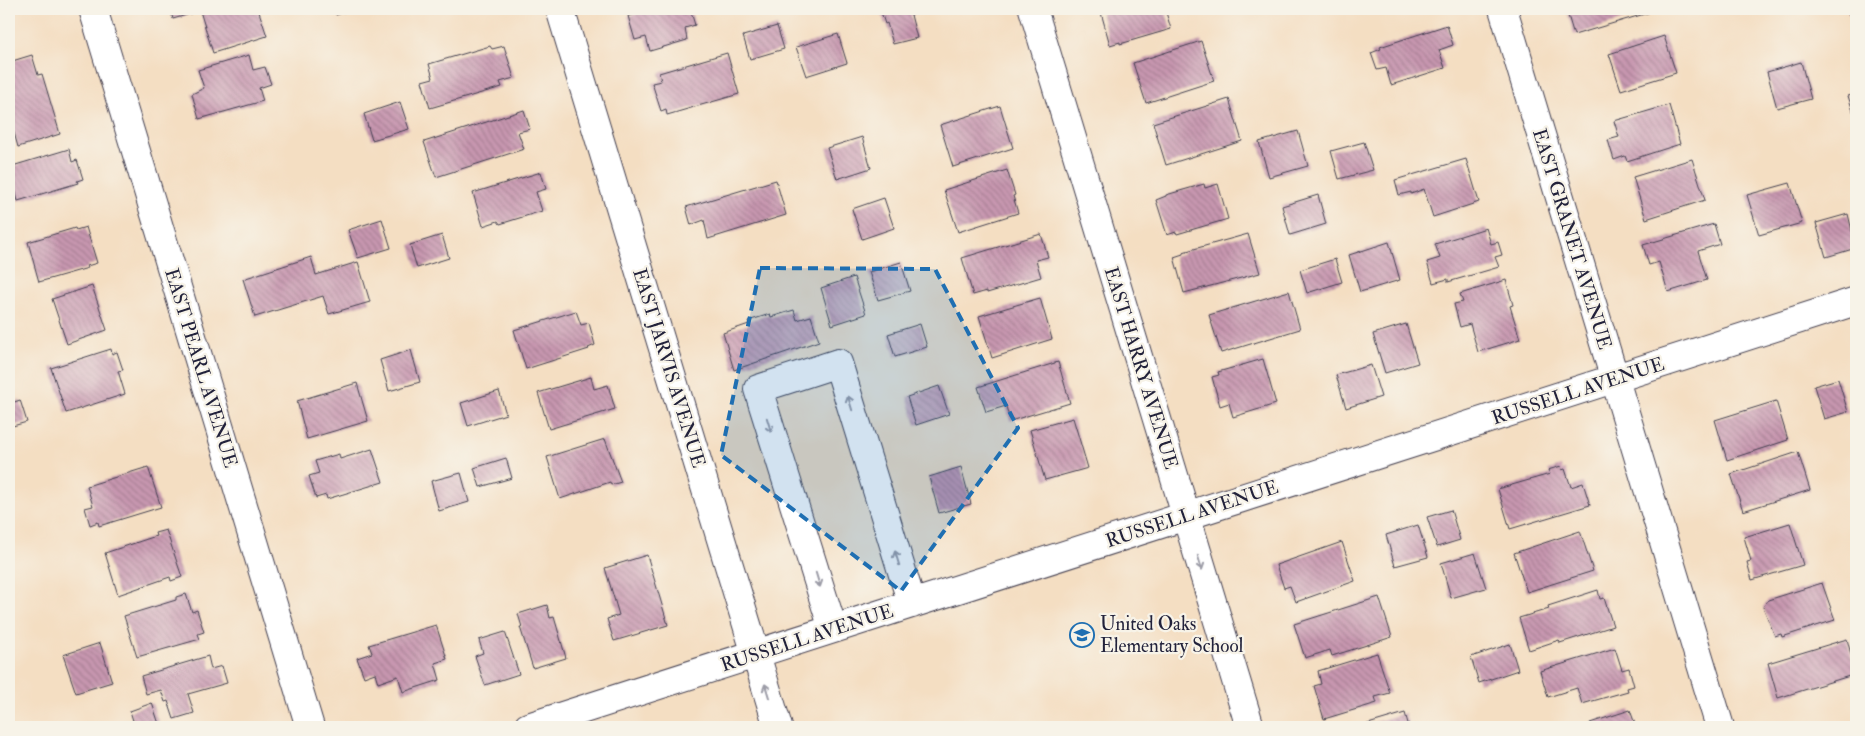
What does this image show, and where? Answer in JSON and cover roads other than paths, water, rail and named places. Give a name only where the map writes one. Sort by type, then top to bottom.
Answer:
[{"type":"street","name":"EAST PEARL AVENUE","points":[[93,9],[310,727]]},
{"type":"street","name":"EAST JARVIS AVENUE","points":[[560,9],[778,727]]},
{"type":"street","name":"EAST HARRY AVENUE","points":[[1033,9],[1250,727]]},
{"type":"street","name":"EAST GRANET AVENUE","points":[[1502,9],[1720,727]]},
{"type":"street","name":"RUSSELL AVENUE","points":[[528,727],[1856,301]]},
{"type":"street","points":[[833,629],[758,389],[838,363],[912,604]]},
{"type":"place","name":"United Oaks Elementary School","points":[[1082,635]]}]
